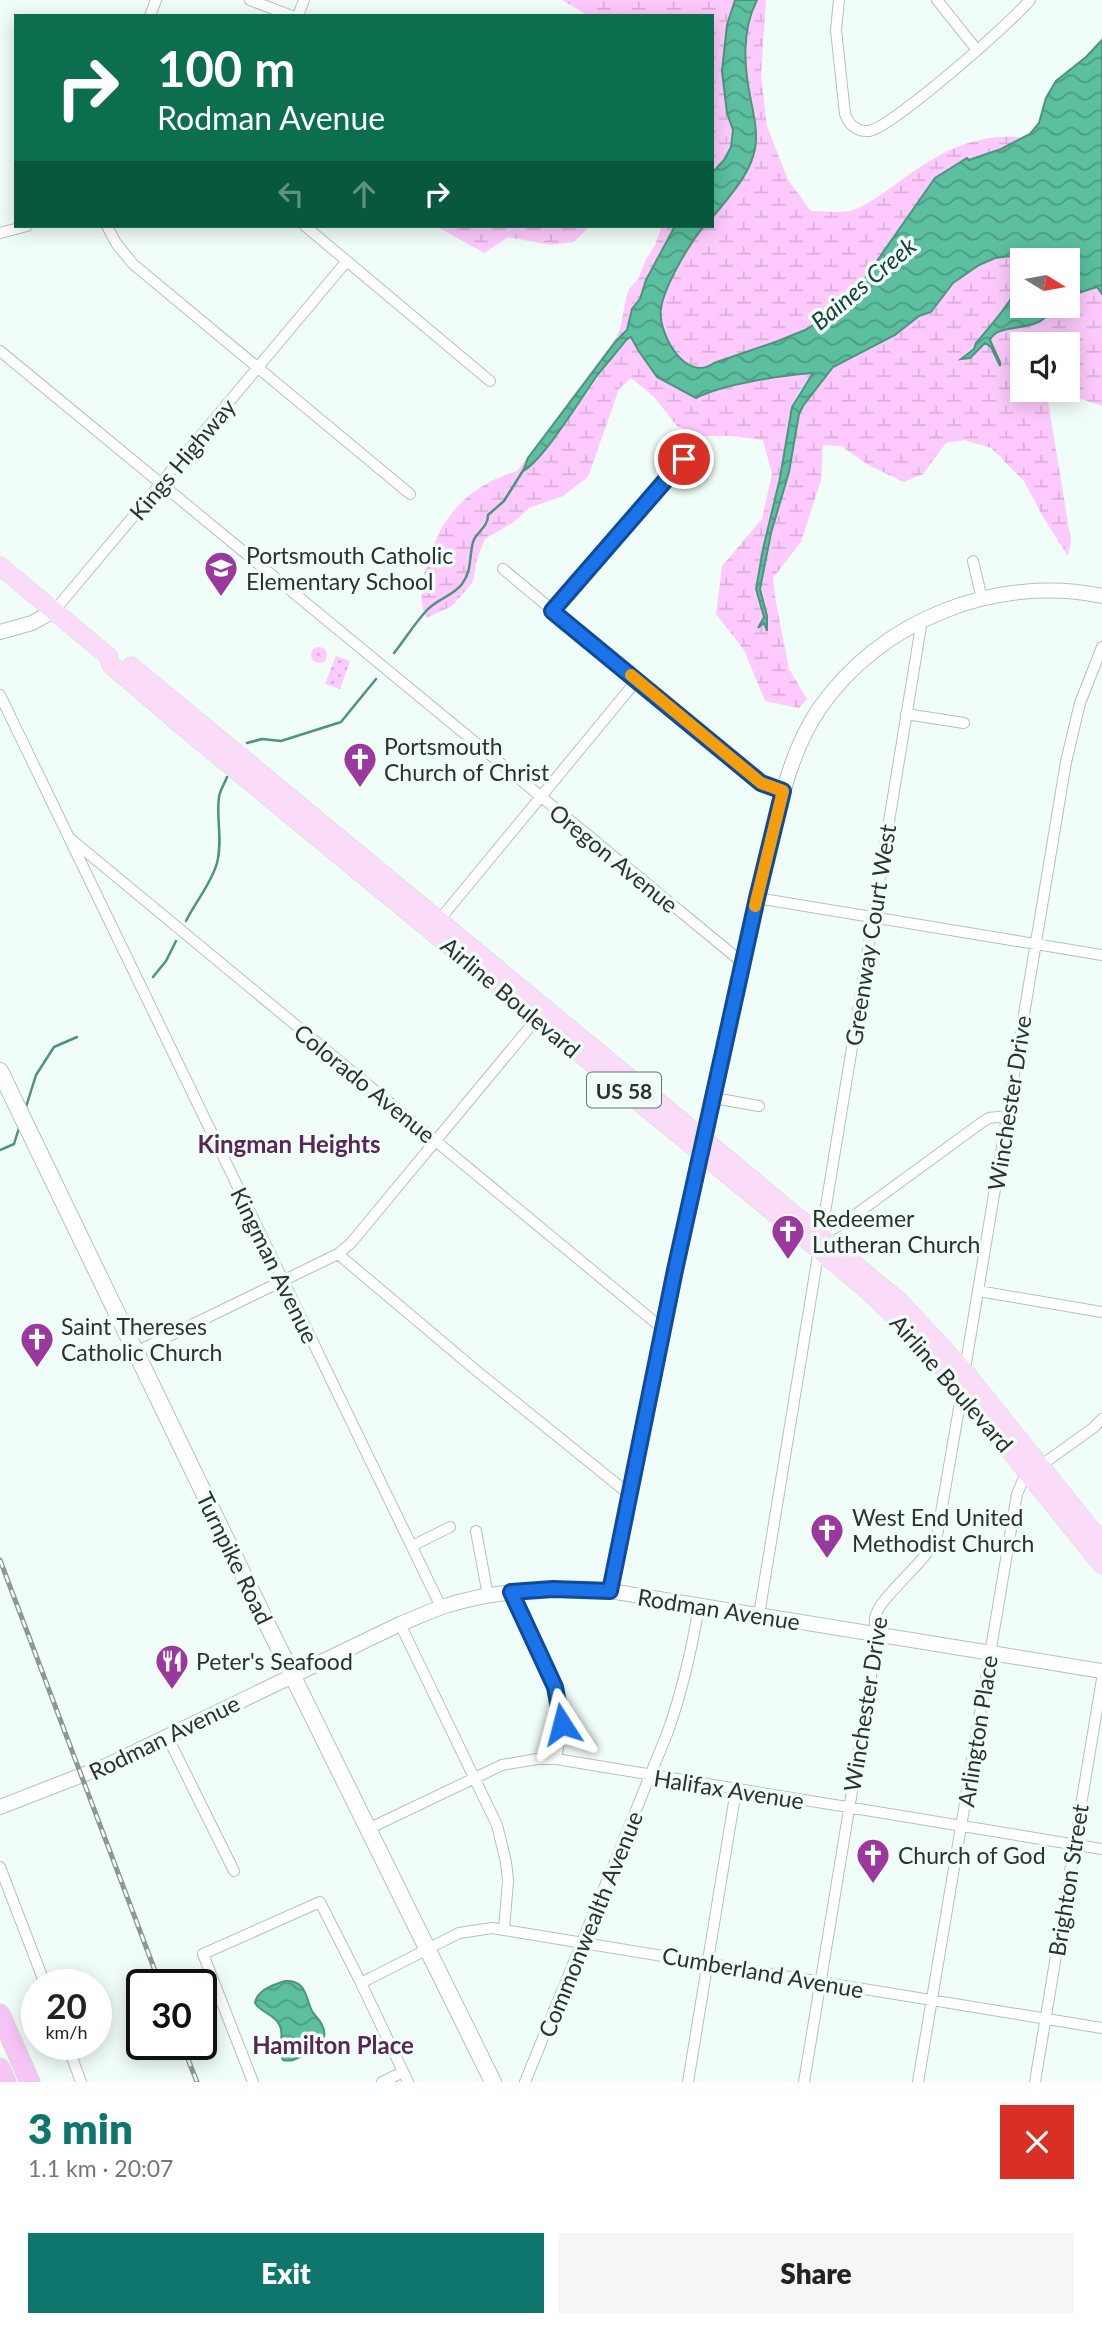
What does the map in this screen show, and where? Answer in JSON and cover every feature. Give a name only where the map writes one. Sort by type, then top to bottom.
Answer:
[{"type":"highway","points":[[0,2014],[30,2082]]},
{"type":"highway","points":[[0,2068],[6,2082]]},
{"type":"main road","name":"Airline Boulevard","points":[[0,566],[108,656],[118,657],[192,725],[819,1242],[899,1301],[965,1372],[1102,1565]]},
{"type":"main road","name":"Turnpike Road","points":[[0,1071],[493,2082]]},
{"type":"main road","name":"Airline Boulevard","points":[[819,1242],[926,1347],[1102,1543]]},
{"type":"street","points":[[250,0],[287,14]]},
{"type":"street","points":[[839,0],[836,30],[845,114],[852,126],[867,131],[879,127],[977,50],[1030,0]]},
{"type":"street","points":[[937,0],[977,50]]},
{"type":"street","points":[[0,233],[19,228]]},
{"type":"street","points":[[108,228],[133,264],[411,494]]},
{"type":"street","points":[[307,228],[490,381]]},
{"type":"street","name":"Kings Highway","points":[[0,632],[32,623],[55,610],[346,262]]},
{"type":"street","name":"Oregon Avenue","points":[[0,351],[743,963]]},
{"type":"street","points":[[552,611],[684,459]]},
{"type":"street","points":[[973,561],[982,599]]},
{"type":"street","points":[[503,569],[761,783],[783,791]]},
{"type":"street","points":[[610,1591],[663,1329],[757,898],[783,791],[805,732],[828,696],[853,669],[874,650],[922,620],[982,599],[1036,591],[1102,596]]},
{"type":"street","name":"Greenway Court West","points":[[759,1615],[922,620]]},
{"type":"street","name":"Winchester Drive","points":[[804,2082],[877,1634],[874,1620],[879,1607],[928,1555],[937,1536],[1034,944],[1072,733],[1080,703],[1102,647]]},
{"type":"street","points":[[434,925],[637,680]]},
{"type":"street","name":"Kingman Avenue","points":[[0,695],[441,1607]]},
{"type":"street","points":[[906,715],[964,723]]},
{"type":"street","name":"Colorado Avenue","points":[[68,837],[663,1329]]},
{"type":"street","points":[[757,898],[1102,955]]},
{"type":"street","points":[[136,1352],[338,1254],[351,1243],[541,1013]]},
{"type":"street","points":[[714,1098],[759,1106]]},
{"type":"street","points":[[819,1242],[981,1123],[989,1118],[1007,1116]]},
{"type":"street","points":[[338,1254],[629,1494]]},
{"type":"street","points":[[978,1291],[1102,1312]]},
{"type":"street","points":[[1035,1470],[1102,1419]]},
{"type":"street","name":"Arlington Place","points":[[918,2082],[1017,1494],[1035,1470]]},
{"type":"street","points":[[412,1546],[450,1527]]},
{"type":"street","points":[[476,1531],[488,1596]]},
{"type":"street","name":"Rodman Avenue","points":[[0,1807],[91,1773],[400,1624],[441,1607],[511,1592],[553,1589],[610,1591],[1102,1671]]},
{"type":"street","points":[[511,1592],[558,1696],[562,1724],[556,1759]]},
{"type":"street","name":"Commonwealth Avenue","points":[[525,2082],[673,1720],[693,1646],[699,1605]]},
{"type":"street","points":[[400,1624],[497,1825],[505,1853],[508,1881],[504,1929]]},
{"type":"street","name":"Brighton Street","points":[[1035,2082],[1102,1679]]},
{"type":"street","points":[[167,1736],[234,1871]]},
{"type":"street","name":"Halifax Avenue","points":[[368,1829],[502,1765],[556,1759],[1102,1849]]},
{"type":"street","points":[[688,2082],[736,1790]]},
{"type":"street","points":[[0,1867],[39,1969]]},
{"type":"street","points":[[253,2082],[203,1954],[320,1902],[406,2077],[382,2082]]},
{"type":"street","name":"Cumberland Avenue","points":[[361,1983],[446,1939],[481,1928],[504,1929],[1102,2028]]},
{"type":"street","points":[[73,2060],[81,2082]]},
{"type":"green space","points":[[562,0],[735,0],[727,25],[722,71],[727,113],[733,130],[731,147],[714,171],[714,14],[586,14]]},
{"type":"green space","points":[[757,0],[766,0],[761,75],[767,126],[788,180],[811,211],[841,212],[855,209],[926,163],[957,147],[990,138],[1026,138],[967,159],[935,178],[856,291],[823,319],[778,341],[703,368],[693,367],[683,361],[668,341],[661,308],[678,265],[703,228],[714,228],[714,215],[742,180],[756,126],[745,70],[744,43]]},
{"type":"green space","points":[[440,228],[588,228],[574,242],[551,245],[508,237],[484,253]]},
{"type":"green space","points":[[661,228],[675,228],[646,280],[640,299],[632,309],[627,330],[528,458],[528,468],[631,337],[638,350],[696,398],[737,385],[813,373],[792,407],[756,589],[766,629],[767,616],[760,589],[771,533],[789,472],[799,414],[833,367],[895,335],[919,316],[927,314],[953,283],[979,265],[995,258],[1010,256],[1010,299],[974,349],[963,358],[970,358],[985,343],[991,347],[999,364],[990,340],[992,335],[998,331],[1037,324],[1044,318],[1080,318],[1080,294],[1097,287],[1102,293],[1102,406],[1080,399],[1080,332],[1010,332],[1010,402],[1048,402],[1071,541],[1068,556],[1024,481],[991,448],[964,440],[946,443],[923,474],[904,482],[870,466],[841,446],[823,445],[821,480],[801,542],[773,578],[789,669],[807,699],[799,708],[765,701],[744,650],[716,614],[722,566],[762,519],[772,474],[763,440],[700,436],[677,426],[654,397],[631,378],[619,389],[588,477],[563,496],[529,508],[514,522],[485,539],[477,559],[473,582],[452,606],[426,618],[422,600],[424,576],[431,552],[446,521],[457,507],[483,486],[517,471],[616,338],[629,289],[639,278]]},
{"type":"green space","points":[[319,647],[327,655],[319,663],[311,655]]},
{"type":"green space","points":[[336,656],[350,661],[340,689],[325,684]]},
{"type":"water","points":[[735,0],[757,0],[748,24],[745,50],[756,143],[743,177],[714,215],[714,171],[731,147],[733,130],[727,113],[722,71],[727,25]]},
{"type":"water","name":"Baines Creek","points":[[1102,40],[1102,294],[1097,287],[1080,293],[1080,248],[1010,248],[1010,256],[995,258],[979,265],[953,283],[931,312],[919,316],[895,335],[833,367],[799,414],[789,472],[771,533],[760,589],[767,616],[767,631],[764,623],[758,628],[764,617],[756,589],[763,549],[780,478],[792,407],[813,373],[737,384],[696,398],[657,377],[631,337],[596,377],[551,443],[523,471],[528,458],[627,330],[632,309],[640,299],[646,280],[674,228],[703,228],[678,265],[667,288],[661,318],[668,341],[675,352],[693,367],[703,368],[805,330],[823,319],[856,291],[935,178],[967,158],[969,160],[1001,149],[1030,134],[1039,123],[1046,98],[1056,81]]},
{"type":"water","points":[[1010,301],[1010,318],[1044,318],[1035,324],[994,334],[990,340],[1000,366],[991,347],[985,343],[970,358],[961,359],[974,349]]},
{"type":"water","points":[[285,1981],[301,1986],[324,2030],[321,2044],[289,2061],[283,2060],[281,2056],[282,2035],[278,2022],[255,2003],[262,1991]]},
{"type":"waterway","points":[[394,653],[427,610],[462,584],[469,569],[475,539],[488,515],[504,501],[524,469]]},
{"type":"waterway","points":[[247,743],[262,739],[281,741],[341,722],[376,679]]},
{"type":"waterway","points":[[186,921],[217,863],[219,797],[227,777]]},
{"type":"waterway","points":[[153,977],[166,961],[176,941]]},
{"type":"waterway","points":[[26,1107],[36,1075],[54,1047],[77,1037]]},
{"type":"waterway","points":[[0,1150],[14,1144],[19,1128]]},
{"type":"railway","points":[[0,1560],[154,1969]]},
{"type":"railway","points":[[188,2060],[197,2082]]},
{"type":"slow traffic","points":[[631,675],[761,783],[783,791],[755,906]]},
{"type":"place","name":"Portsmouth Catholic Elementary School","points":[[221,598]]},
{"type":"place","name":"Portsmouth Church of Christ","points":[[360,789]]},
{"type":"place","name":"Redeemer Lutheran Church","points":[[788,1261]]},
{"type":"place","name":"Saint Thereses Catholic Church","points":[[37,1369]]},
{"type":"place","name":"West End United Methodist Church","points":[[827,1560]]},
{"type":"place","name":"Peter's Seafood","points":[[172,1691]]},
{"type":"place","name":"Church of God","points":[[873,1885]]},
{"type":"district","name":"Kingman Heights","points":[[289,1143]]},
{"type":"district","name":"Hamilton Place","points":[[333,2044]]},
{"type":"route","points":[[562,1724],[555,1687],[511,1592],[553,1589],[610,1591],[675,1270],[783,791],[761,783],[552,611],[684,459]]}]
